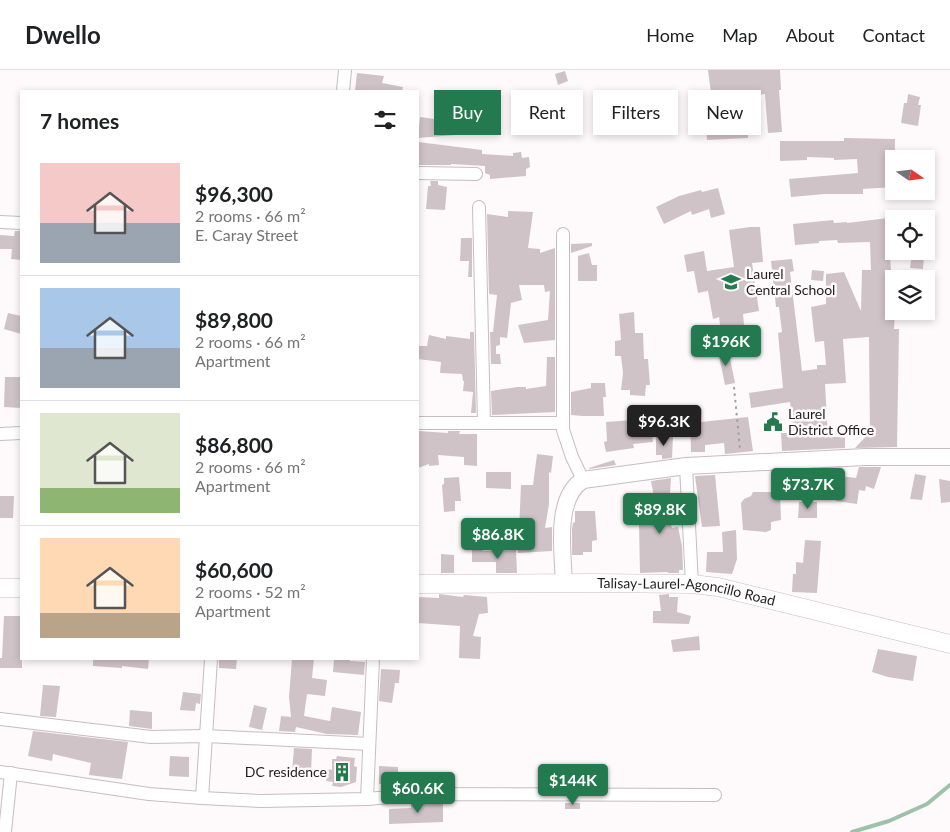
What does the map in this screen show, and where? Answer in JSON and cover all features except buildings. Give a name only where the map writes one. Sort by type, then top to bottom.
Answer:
[{"type":"main road","name":"Talisay-Laurel-Agoncillo Road","points":[[419,584],[692,584],[718,587],[950,644]]},
{"type":"main road","points":[[0,588],[20,588]]},
{"type":"street","points":[[343,90],[345,70]]},
{"type":"street","points":[[419,173],[476,174]]},
{"type":"street","points":[[479,207],[484,423]]},
{"type":"street","points":[[0,222],[20,223]]},
{"type":"street","points":[[562,234],[563,423],[572,457],[583,480]]},
{"type":"street","points":[[419,423],[563,423]]},
{"type":"street","points":[[0,434],[20,433]]},
{"type":"street","points":[[564,583],[563,513],[572,490],[576,484],[583,480],[686,466],[865,457],[950,457]]},
{"type":"street","points":[[686,466],[692,584]]},
{"type":"street","points":[[202,798],[210,660]]},
{"type":"street","points":[[367,799],[373,660]]},
{"type":"street","points":[[0,719],[151,737],[206,736],[369,744]]},
{"type":"street","points":[[5,832],[5,773],[149,794],[261,801],[367,799],[423,794],[715,795]]},
{"type":"path","points":[[734,387],[742,463]]},
{"type":"waterway","points":[[852,832],[889,821],[927,804],[950,785]]},
{"type":"place","name":"Laurel Central School","points":[[731,282]]},
{"type":"place","name":"Laurel District Office","points":[[773,422]]},
{"type":"place","name":"DC residence","points":[[342,772]]}]
